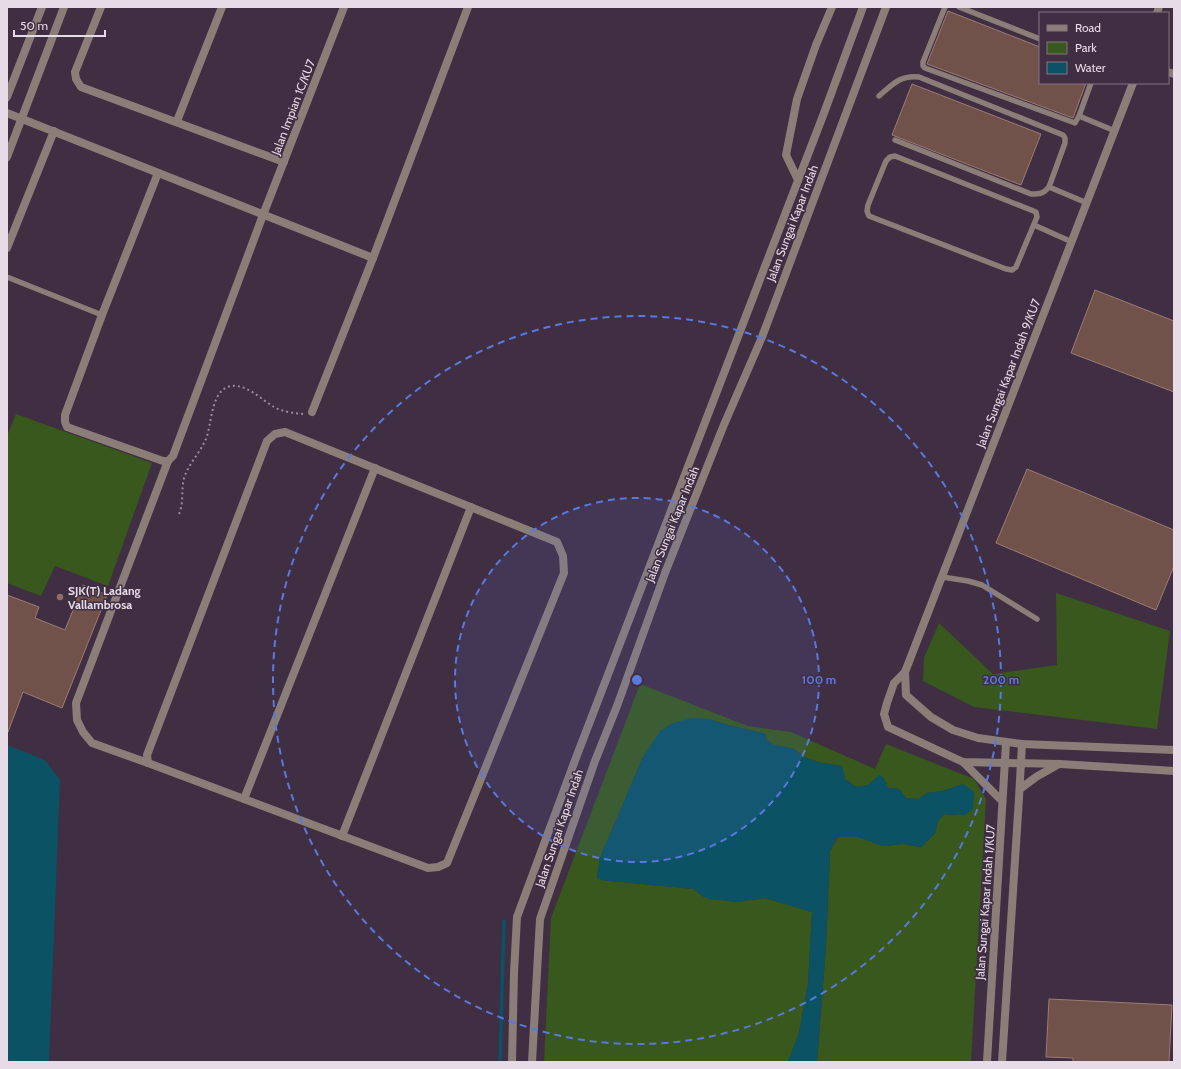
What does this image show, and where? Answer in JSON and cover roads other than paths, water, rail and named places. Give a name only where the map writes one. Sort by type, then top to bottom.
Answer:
[{"type":"street","points":[[7,97],[42,7]]},
{"type":"street","points":[[7,157],[64,7]]},
{"type":"street","points":[[101,7],[75,72],[76,79],[81,87],[177,121],[284,162]]},
{"type":"street","points":[[177,121],[222,7]]},
{"type":"street","name":"Jalan Impian 1C/KU7","points":[[344,7],[263,215],[173,456],[168,461],[76,703],[77,720],[83,732],[92,743],[428,868],[438,867],[447,863],[564,573],[563,556],[558,542],[471,507]]},
{"type":"street","points":[[310,413],[373,258],[468,7]]},
{"type":"street","points":[[798,180],[786,156],[797,98],[816,45],[832,7]]},
{"type":"street","name":"Jalan Sungai Kapar Indah","points":[[512,1062],[514,973],[518,917],[574,763],[863,7]]},
{"type":"street","name":"Jalan Sungai Kapar Indah","points":[[532,1062],[540,919],[595,760],[617,706],[632,661],[650,618],[665,572],[723,427],[762,337],[886,7]]},
{"type":"street","name":"Jalan Sungai Kapar Indah 9/KU7","points":[[905,672],[1133,84]]},
{"type":"street","points":[[7,113],[373,258]]},
{"type":"street","points":[[7,248],[54,131]]},
{"type":"street","points":[[158,173],[102,315],[65,415],[65,422],[67,427],[163,461],[168,461]]},
{"type":"street","points":[[148,763],[147,756],[266,441],[275,434],[285,432],[471,507],[342,836]]},
{"type":"street","points":[[244,799],[375,468]]},
{"type":"street","points":[[905,672],[906,695],[931,717],[953,730],[978,738],[1022,744],[1172,748]]},
{"type":"street","points":[[905,672],[894,683],[887,703],[884,714],[888,727],[963,762],[1002,801]]},
{"type":"street","name":"Jalan Sungai Kapar Indah 1/KU7","points":[[987,1062],[1002,831],[1002,801],[1006,743]]},
{"type":"street","points":[[1002,1062],[1022,744]]},
{"type":"street","points":[[963,762],[1060,764],[1170,771],[1174,777]]},
{"type":"street","points":[[1020,789],[1036,776],[1060,764]]},
{"type":"lane","points":[[945,7],[923,62],[923,66],[925,68],[1072,123],[1076,122],[1079,116],[1091,84]]},
{"type":"lane","points":[[960,7],[1039,39]]},
{"type":"lane","points":[[879,96],[893,84],[908,76],[919,76],[1062,135],[1065,138],[1049,187],[1044,193],[1039,194],[1031,194],[895,140]]},
{"type":"lane","points":[[1079,116],[1115,131]]},
{"type":"lane","points":[[895,156],[1036,212],[1037,217],[1034,225],[1016,267],[1012,270],[869,216],[867,211],[886,161],[890,157],[895,156]]},
{"type":"lane","points":[[1049,187],[1087,203]]},
{"type":"lane","points":[[1034,225],[1072,242]]},
{"type":"lane","points":[[7,278],[102,315]]},
{"type":"lane","points":[[942,577],[982,585],[1037,619]]},
{"type":"water","points":[[692,718],[709,719],[766,734],[766,739],[774,745],[794,749],[804,757],[821,763],[842,766],[845,779],[856,787],[868,785],[879,775],[883,777],[888,788],[899,789],[906,798],[919,799],[927,793],[943,791],[963,784],[974,792],[973,809],[965,815],[944,814],[938,821],[935,833],[921,847],[904,844],[883,846],[858,837],[837,837],[830,851],[826,946],[817,1062],[788,1062],[799,1033],[808,984],[812,912],[765,898],[737,902],[709,899],[702,896],[694,889],[601,880],[597,878],[600,858],[643,757],[660,731],[673,723]]},
{"type":"water","points":[[7,745],[45,760],[60,780],[49,1062],[7,1062]]},
{"type":"waterway","points":[[500,1062],[504,921]]},
{"type":"place","name":"SJK(T) Ladang Vallambrosa","points":[[60,597]]}]
